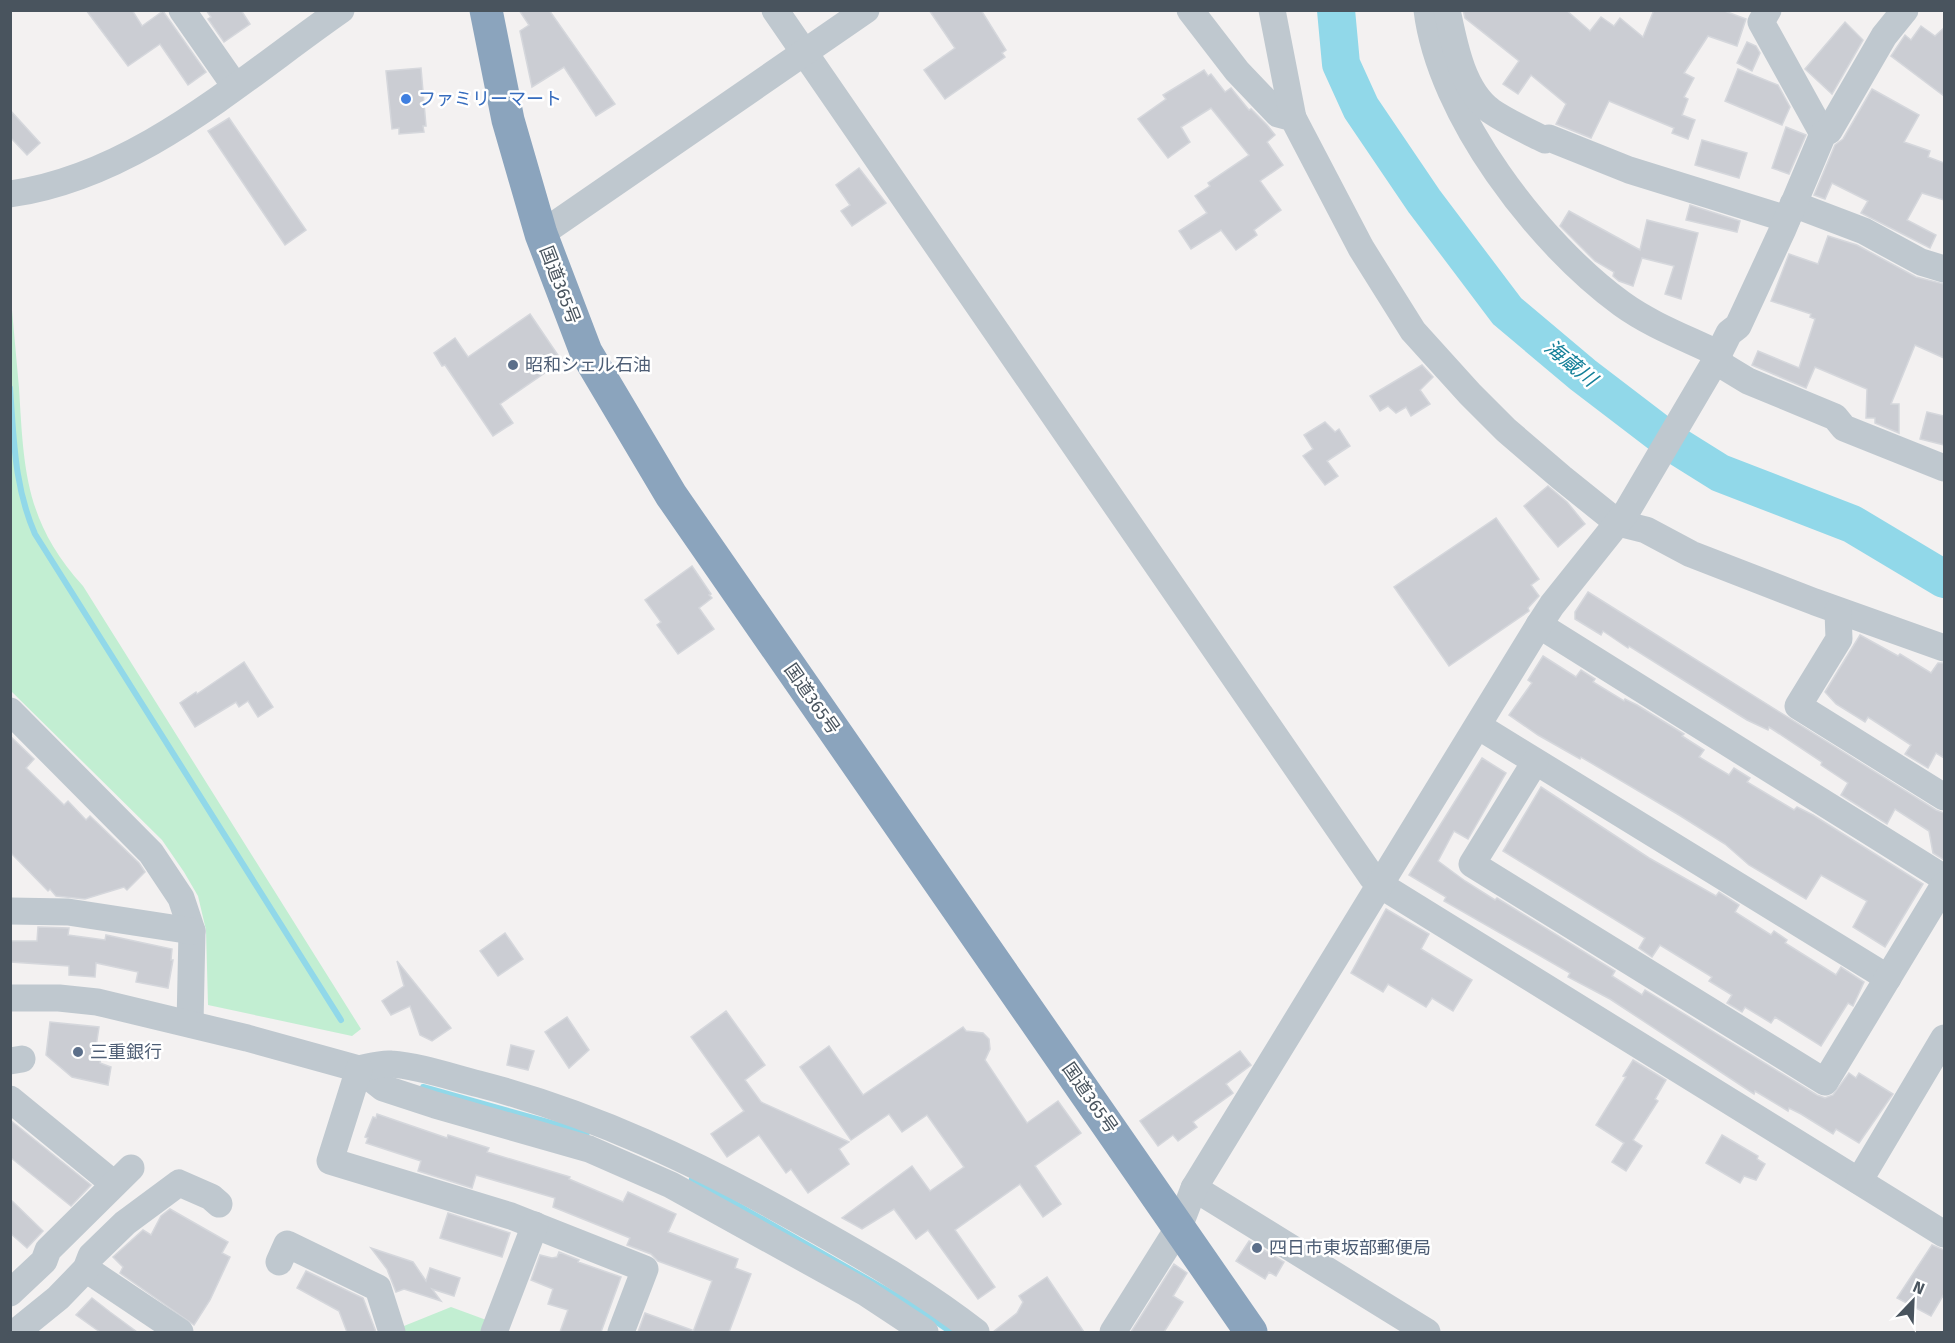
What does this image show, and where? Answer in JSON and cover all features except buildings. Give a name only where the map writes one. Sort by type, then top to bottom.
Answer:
[{"type":"highway","name":"国道365号","points":[[486,10],[508,120],[541,234],[586,352],[671,495],[1251,1332]]},
{"type":"street","points":[[182,10],[235,86]]},
{"type":"street","points":[[10,194],[46,189],[96,171],[175,127],[341,10]]},
{"type":"street","points":[[776,10],[1372,877],[1382,886],[1944,1234]]},
{"type":"street","points":[[541,234],[866,10]]},
{"type":"street","points":[[1190,10],[1237,70],[1278,114],[1293,118]]},
{"type":"street","points":[[1272,10],[1293,118],[1351,230],[1390,297],[1413,331],[1506,430],[1622,517],[1691,554],[1838,611],[1944,648]]},
{"type":"street","points":[[1427,10],[1438,59],[1468,126],[1537,225],[1563,254],[1623,304],[1748,381],[1835,417],[1844,428],[1944,468]]},
{"type":"street","points":[[1447,10],[1462,69],[1481,101],[1492,111],[1545,140],[1550,138],[1629,170],[1864,231],[1922,262],[1944,269]]},
{"type":"street","points":[[1768,10],[1761,22],[1823,134]]},
{"type":"street","points":[[1113,1332],[1179,1227],[1194,1188],[1382,886],[1539,625],[1552,605],[1622,517],[1729,333],[1738,326],[1823,134],[1829,130],[1884,36],[1905,10]]},
{"type":"street","points":[[1838,611],[1839,639],[1798,706],[1944,797]]},
{"type":"street","points":[[1539,625],[1944,878]]},
{"type":"street","points":[[10,711],[151,853],[181,898],[192,931],[190,1024]]},
{"type":"street","points":[[1478,726],[1888,978]]},
{"type":"street","points":[[1535,762],[1472,864],[1825,1082],[1944,885]]},
{"type":"street","points":[[10,911],[68,912],[192,931]]},
{"type":"street","points":[[10,998],[59,998],[97,1002],[190,1024],[359,1069],[383,1088],[559,1139],[671,1185],[866,1293],[925,1332]]},
{"type":"street","points":[[1859,1181],[1944,1038]]},
{"type":"street","points":[[359,1069],[389,1064],[454,1078],[552,1106],[633,1136],[704,1168],[889,1271],[976,1332]]},
{"type":"street","points":[[359,1069],[330,1161],[535,1225],[645,1269],[621,1332]]},
{"type":"street","points":[[10,1099],[123,1176],[48,1250],[44,1261],[15,1280]]},
{"type":"street","points":[[16,1332],[58,1298],[86,1269],[91,1256],[125,1223],[179,1183],[211,1197],[219,1204]]},
{"type":"street","points":[[1194,1188],[1427,1332]]},
{"type":"street","points":[[494,1332],[535,1225]]},
{"type":"street","points":[[279,1262],[287,1244],[378,1288],[392,1332]]},
{"type":"street","points":[[86,1269],[180,1332]]},
{"type":"green space","points":[[10,288],[26,470],[31,494],[49,540],[83,586],[361,1029],[352,1036],[208,1005],[206,930],[198,896],[184,872],[162,840],[11,691]]},
{"type":"green space","points":[[451,1307],[489,1321],[485,1332],[400,1332],[399,1328]]},
{"type":"waterway","name":"海蔵川","points":[[1336,10],[1341,64],[1361,108],[1424,201],[1507,311],[1583,375],[1672,443],[1720,473],[1852,524],[1944,579]]},
{"type":"waterway","points":[[10,388],[19,480],[35,534],[341,1020]]},
{"type":"waterway","points":[[423,1087],[587,1133]]},
{"type":"waterway","points":[[692,1179],[911,1304],[951,1332]]},
{"type":"place","name":"ファミリーマート","points":[[406,99]]},
{"type":"place","name":"昭和シェル石油","points":[[513,365]]},
{"type":"place","name":"三重銀行","points":[[78,1052]]},
{"type":"place","name":"四日市東坂部郵便局","points":[[1257,1248]]}]
